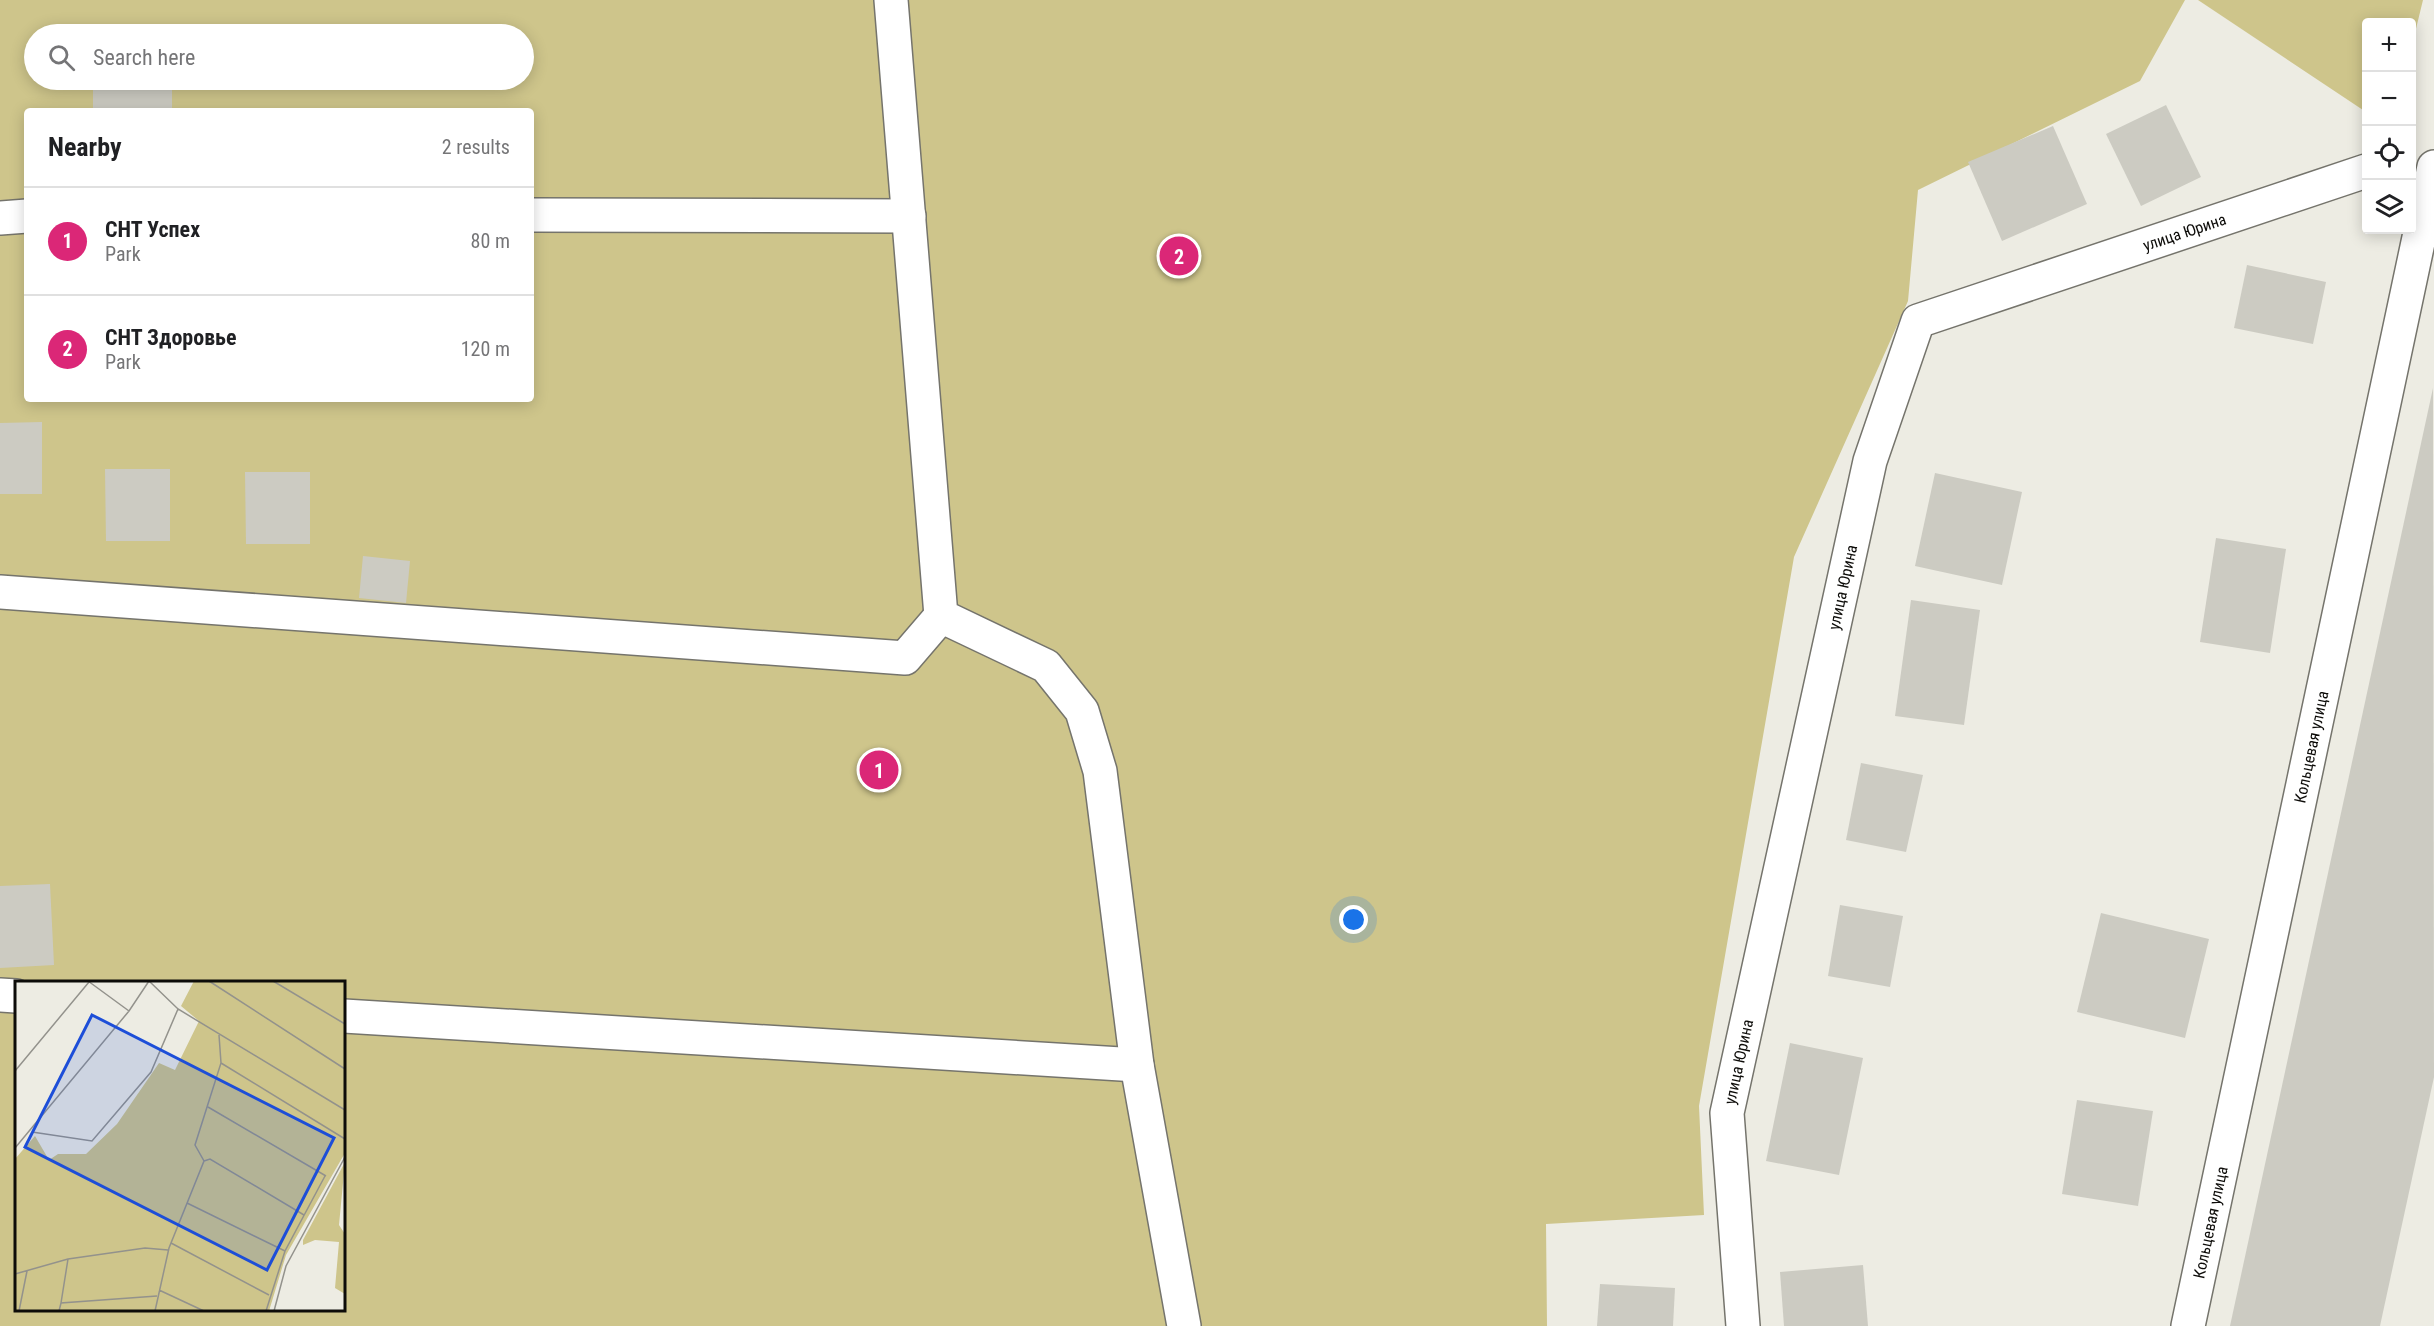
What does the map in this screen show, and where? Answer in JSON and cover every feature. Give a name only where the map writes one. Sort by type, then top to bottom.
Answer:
[{"type":"street","points":[[0,592],[905,658],[941,615],[891,0]]},
{"type":"street","points":[[2416,155],[2434,149]]},
{"type":"street","name":"Кольцевая улица","points":[[2188,1326],[2434,168]]},
{"type":"street","name":"улица Юрина","points":[[1743,1326],[1727,1113],[1869,461],[1918,321],[2362,173]]},
{"type":"street","points":[[534,215],[909,216]]},
{"type":"street","points":[[0,218],[24,216]]},
{"type":"street","points":[[941,615],[1046,666],[1082,711],[1100,771],[1137,1065],[1184,1326]]},
{"type":"street","points":[[0,995],[15,996]]},
{"type":"street","points":[[345,1016],[1137,1065]]},
{"type":"shaded area","points":[[0,0],[2185,0],[2140,81],[1918,190],[1908,301],[1794,557],[1699,1106],[1704,1215],[1546,1224],[1547,1326],[0,1326]]},
{"type":"shaded area","points":[[2198,0],[2423,0],[2416,29],[2416,18],[2362,18],[2362,109]]},
{"type":"building","points":[[93,90],[172,90],[172,108],[93,108]]},
{"type":"building","points":[[2166,105],[2201,177],[2141,206],[2106,134]]},
{"type":"building","points":[[2053,126],[2087,204],[2002,241],[1968,162]]},
{"type":"building","points":[[2247,265],[2326,282],[2313,344],[2234,328]]},
{"type":"building","points":[[2433,388],[2434,1077],[2380,1326],[2230,1326]]},
{"type":"building","points":[[42,422],[42,494],[0,494],[0,423]]},
{"type":"building","points":[[105,469],[170,469],[170,541],[106,541]]},
{"type":"building","points":[[245,472],[310,472],[310,544],[246,544]]},
{"type":"building","points":[[1935,473],[2022,492],[2002,585],[1915,566]]},
{"type":"building","points":[[2216,538],[2286,549],[2270,653],[2200,642]]},
{"type":"building","points":[[363,556],[410,561],[406,603],[359,598]]},
{"type":"building","points":[[1911,600],[1980,610],[1964,725],[1895,716]]},
{"type":"building","points":[[1861,763],[1923,775],[1906,852],[1846,840]]},
{"type":"building","points":[[50,884],[54,965],[0,968],[0,886]]},
{"type":"building","points":[[1840,905],[1903,916],[1890,987],[1828,976]]},
{"type":"building","points":[[2101,913],[2209,939],[2185,1038],[2077,1012]]},
{"type":"building","points":[[1790,1043],[1863,1058],[1839,1175],[1766,1161]]},
{"type":"building","points":[[2077,1100],[2153,1111],[2138,1206],[2062,1194]]},
{"type":"building","points":[[1863,1265],[1868,1326],[1784,1326],[1780,1272]]},
{"type":"building","points":[[1600,1284],[1675,1288],[1673,1326],[1597,1326]]},
{"type":"place","name":"СНТ Здоровье","points":[[1179,256]]},
{"type":"place","name":"СНТ Успех","points":[[879,770]]}]
